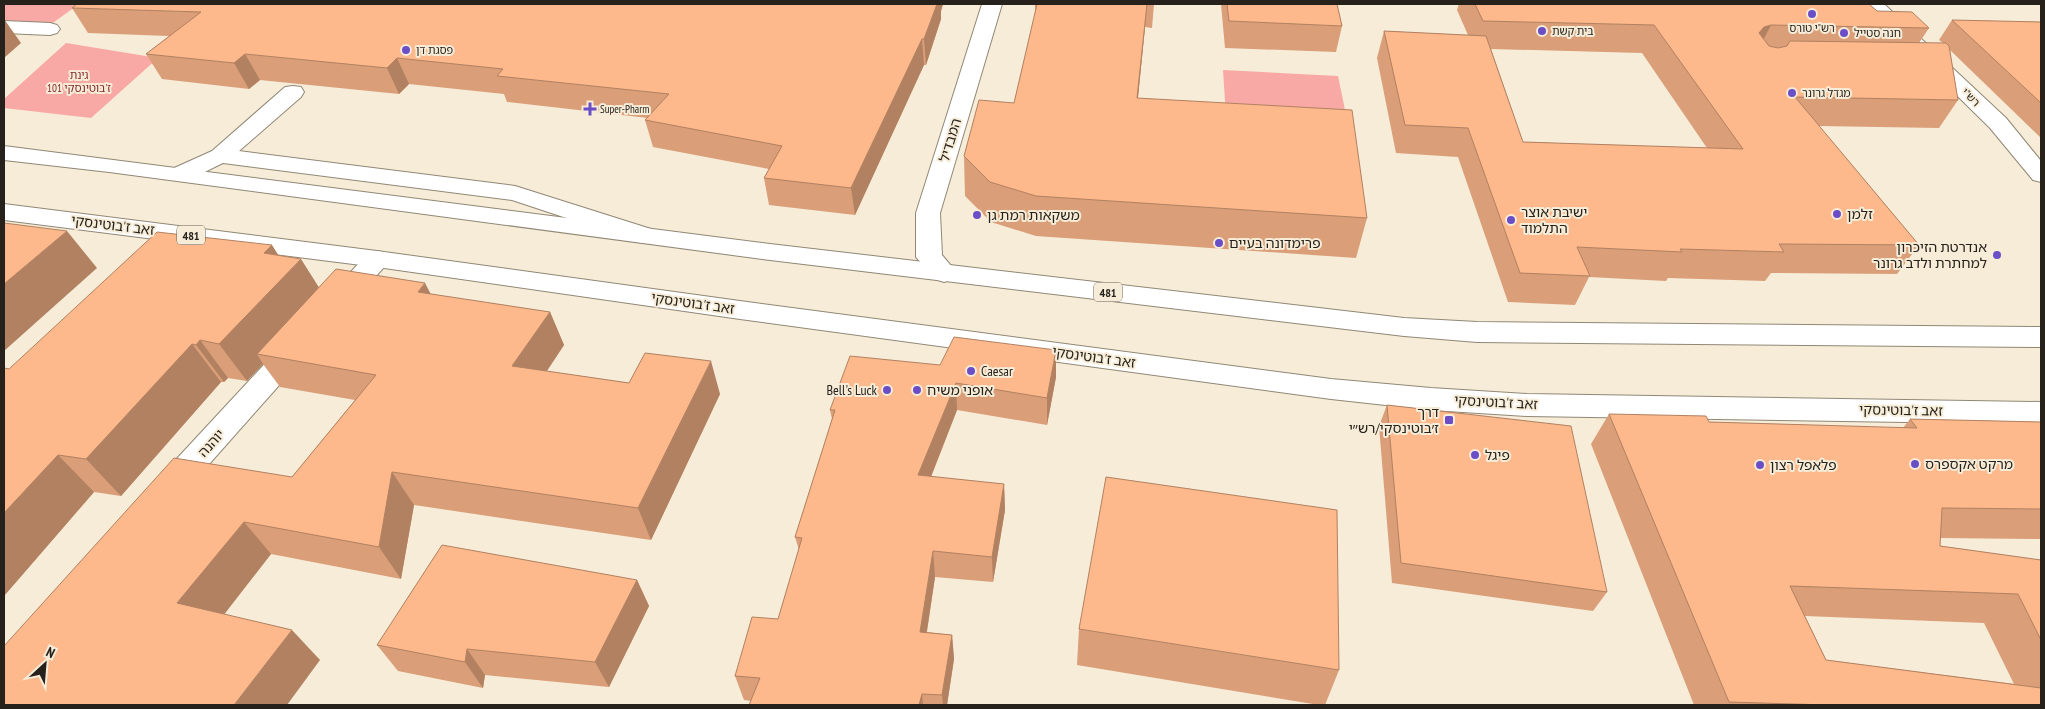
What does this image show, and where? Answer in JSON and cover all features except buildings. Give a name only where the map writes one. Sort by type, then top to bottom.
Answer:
[{"type":"main road","name":"המבדיל","points":[[944,272],[929,257],[928,213],[992,4]]},
{"type":"main road","name":"רש\"י","points":[[1873,4],[1998,123],[2041,175]]},
{"type":"main road","points":[[4,27],[50,29]]},
{"type":"main road","points":[[1906,62],[1935,63]]},
{"type":"main road","points":[[180,174],[220,156],[293,92]]},
{"type":"main road","points":[[2013,141],[2041,142]]},
{"type":"main road","name":"481","points":[[4,153],[180,174],[642,235],[1404,327],[1477,332],[2041,337]]},
{"type":"main road","points":[[220,156],[515,193],[642,235]]},
{"type":"main road","points":[[4,163],[109,165]]},
{"type":"main road","name":"זאב ז'בוטינסקי","points":[[4,212],[377,259],[740,310],[1332,389],[1431,399],[1527,405],[2041,413]]},
{"type":"main road","name":"יוהנה","points":[[151,508],[377,259]]},
{"type":"green space","points":[[4,4],[79,4],[50,25],[4,21]]},
{"type":"green space","name":"גינת ז'בוטינסקי 101","points":[[66,43],[158,58],[91,118],[4,108],[4,99]]},
{"type":"green space","points":[[1223,70],[1338,76],[1351,139],[1227,132]]},
{"type":"place","name":"רש\"י טורס","points":[[1812,14]]},
{"type":"place","name":"בית קשת","points":[[1542,31]]},
{"type":"place","name":"חנה סטייל","points":[[1844,33]]},
{"type":"place","name":"פסגת דן","points":[[406,50]]},
{"type":"place","name":"מגדל גרונר","points":[[1792,93]]},
{"type":"place","name":"Super-Pharm","points":[[590,109]]},
{"type":"place","name":"זלמן","points":[[1837,214]]},
{"type":"place","name":"משקאות רמת גן","points":[[977,215]]},
{"type":"place","name":"ישיבת אוצר התלמוד","points":[[1511,220]]},
{"type":"place","name":"פרימדונה בעיים","points":[[1219,243]]},
{"type":"place","name":"אנדרטת הזיכרון למחתרת ולדב גרונר","points":[[1997,255]]},
{"type":"place","name":"Caesar","points":[[971,371]]},
{"type":"place","name":"Bell's Luck","points":[[887,390]]},
{"type":"place","name":"אופני משיח","points":[[917,390]]},
{"type":"place","name":"דרך ז׳בוטינסקי/רש״י","points":[[1449,420]]},
{"type":"place","name":"פיגל","points":[[1475,455]]},
{"type":"place","name":"מרקט אקספרס","points":[[1915,464]]},
{"type":"place","name":"פלאפל רצון","points":[[1760,465]]}]
